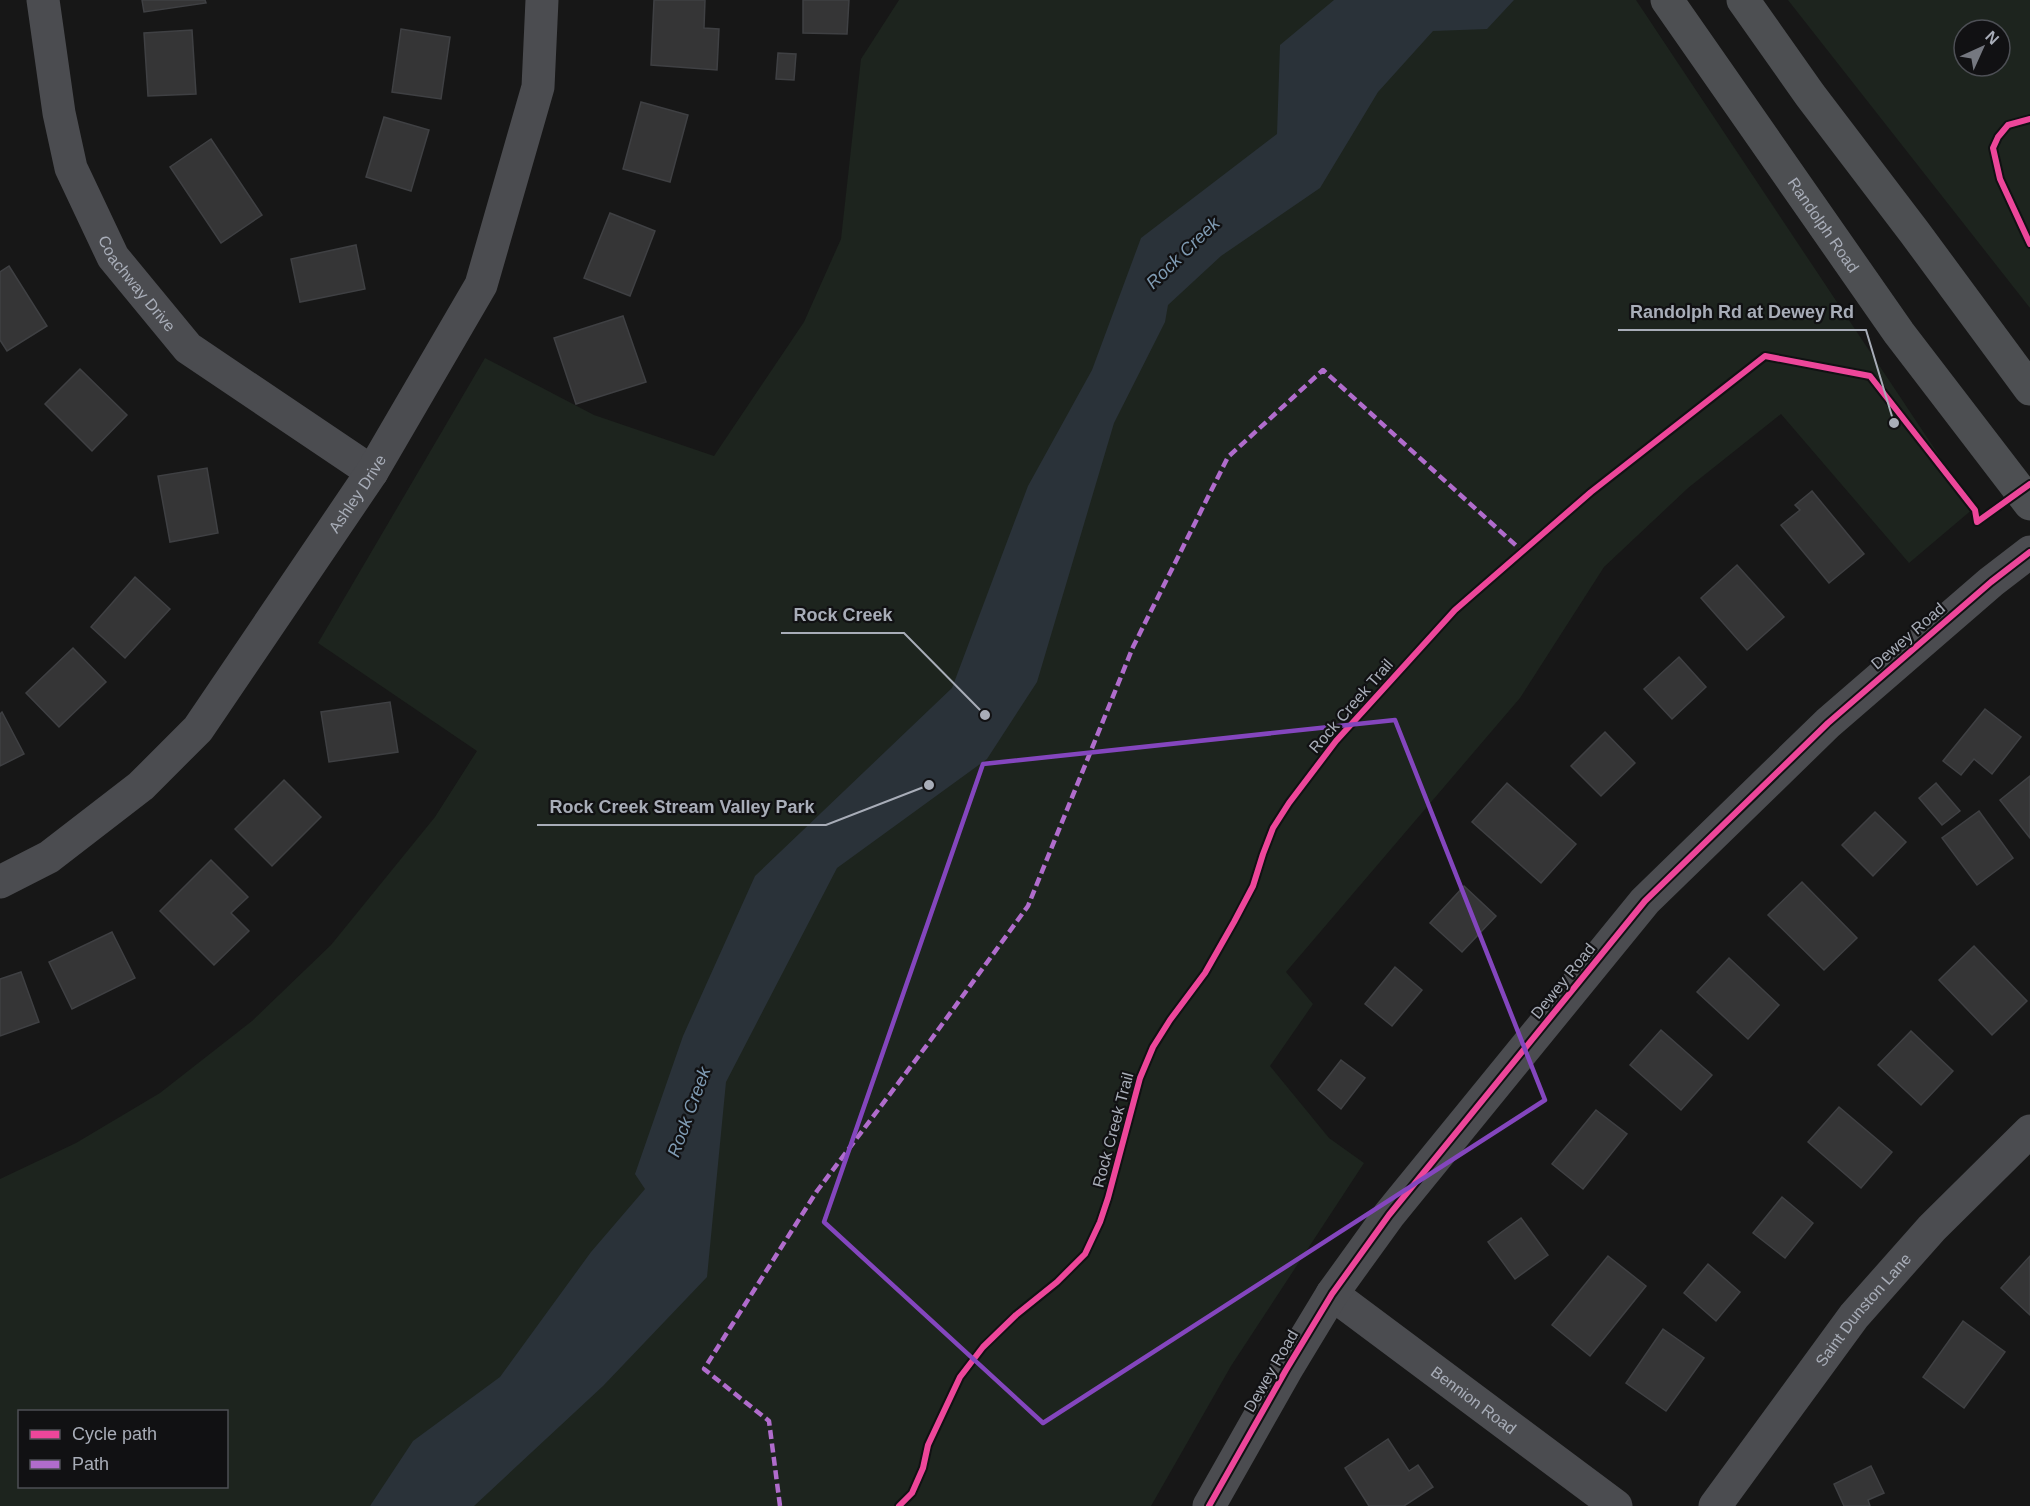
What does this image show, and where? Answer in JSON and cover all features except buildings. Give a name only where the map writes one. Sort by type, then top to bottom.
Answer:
[{"type":"main road","name":"Randolph Road","points":[[1667,0],[1899,333],[2030,504]]},
{"type":"main road","points":[[1743,0],[1810,95],[2030,388]]},
{"type":"street","name":"Coachway Drive","points":[[43,0],[59,113],[71,168],[113,257],[188,348],[372,472]]},
{"type":"street","name":"Ashley Drive","points":[[0,882],[49,857],[68,843],[141,786],[198,729],[372,472],[481,285],[538,87],[542,0]]},
{"type":"street","name":"Dewey Road","points":[[1209,1506],[1332,1294],[1389,1215],[1646,901],[1828,723],[1991,582],[2030,552]]},
{"type":"street","name":"Saint Dunston Lane","points":[[1715,1506],[1854,1316],[1932,1228],[2030,1131]]},
{"type":"street","name":"Bennion Road","points":[[1332,1294],[1616,1506]]},
{"type":"highlighted area","points":[[1395,720],[1545,1100],[1043,1423],[824,1222],[983,764]]},
{"type":"shaded area","points":[[899,0],[1636,0],[1974,508],[1909,563],[1781,414],[1688,488],[1604,567],[1520,698],[1286,972],[1313,1004],[1270,1066],[1329,1138],[1364,1163],[1231,1366],[1151,1506],[0,1506],[0,1179],[76,1143],[160,1093],[252,1021],[331,945],[435,817],[477,751],[318,643],[485,358],[594,415],[714,456],[804,322],[841,239],[861,59]]},
{"type":"shaded area","points":[[1788,0],[2030,0],[2030,308]]},
{"type":"water","points":[[1334,0],[1514,0],[1487,29],[1433,31],[1378,92],[1320,188],[1221,256],[1168,305],[1165,322],[1114,423],[1037,682],[987,759],[837,868],[726,1082],[707,1277],[603,1386],[474,1506],[370,1506],[413,1441],[500,1377],[591,1252],[645,1189],[635,1174],[683,1036],[755,876],[952,688],[1028,486],[1092,370],[1141,238],[1277,134],[1280,45]]},
{"type":"marked path","points":[[780,1506],[769,1421],[704,1369],[817,1191],[1028,906],[1133,647],[1228,457],[1323,370],[1522,551]]},
{"type":"cycle path","points":[[2030,119],[2008,125],[1998,137],[1993,148],[2000,179],[2030,244]]},
{"type":"cycle path","name":"Rock Creek Trail","points":[[899,1506],[912,1493],[923,1468],[928,1445],[960,1377],[983,1347],[1016,1315],[1057,1282],[1085,1254],[1108,1198],[1140,1078],[1153,1047],[1205,973],[1234,922],[1253,886],[1273,828],[1336,741],[1455,610],[1591,492],[1765,356],[1870,376],[1975,510],[1977,522],[2030,484]]},
{"type":"cycle path","points":[[1209,1506],[1332,1294],[1389,1215],[1645,901],[1828,723],[1991,582],[2030,552]]},
{"type":"place","name":"Randolph Rd at Dewey Rd","points":[[1894,423]]},
{"type":"place","name":"Rock Creek","points":[[985,715]]},
{"type":"place","name":"Rock Creek Stream Valley Park","points":[[929,785]]}]
